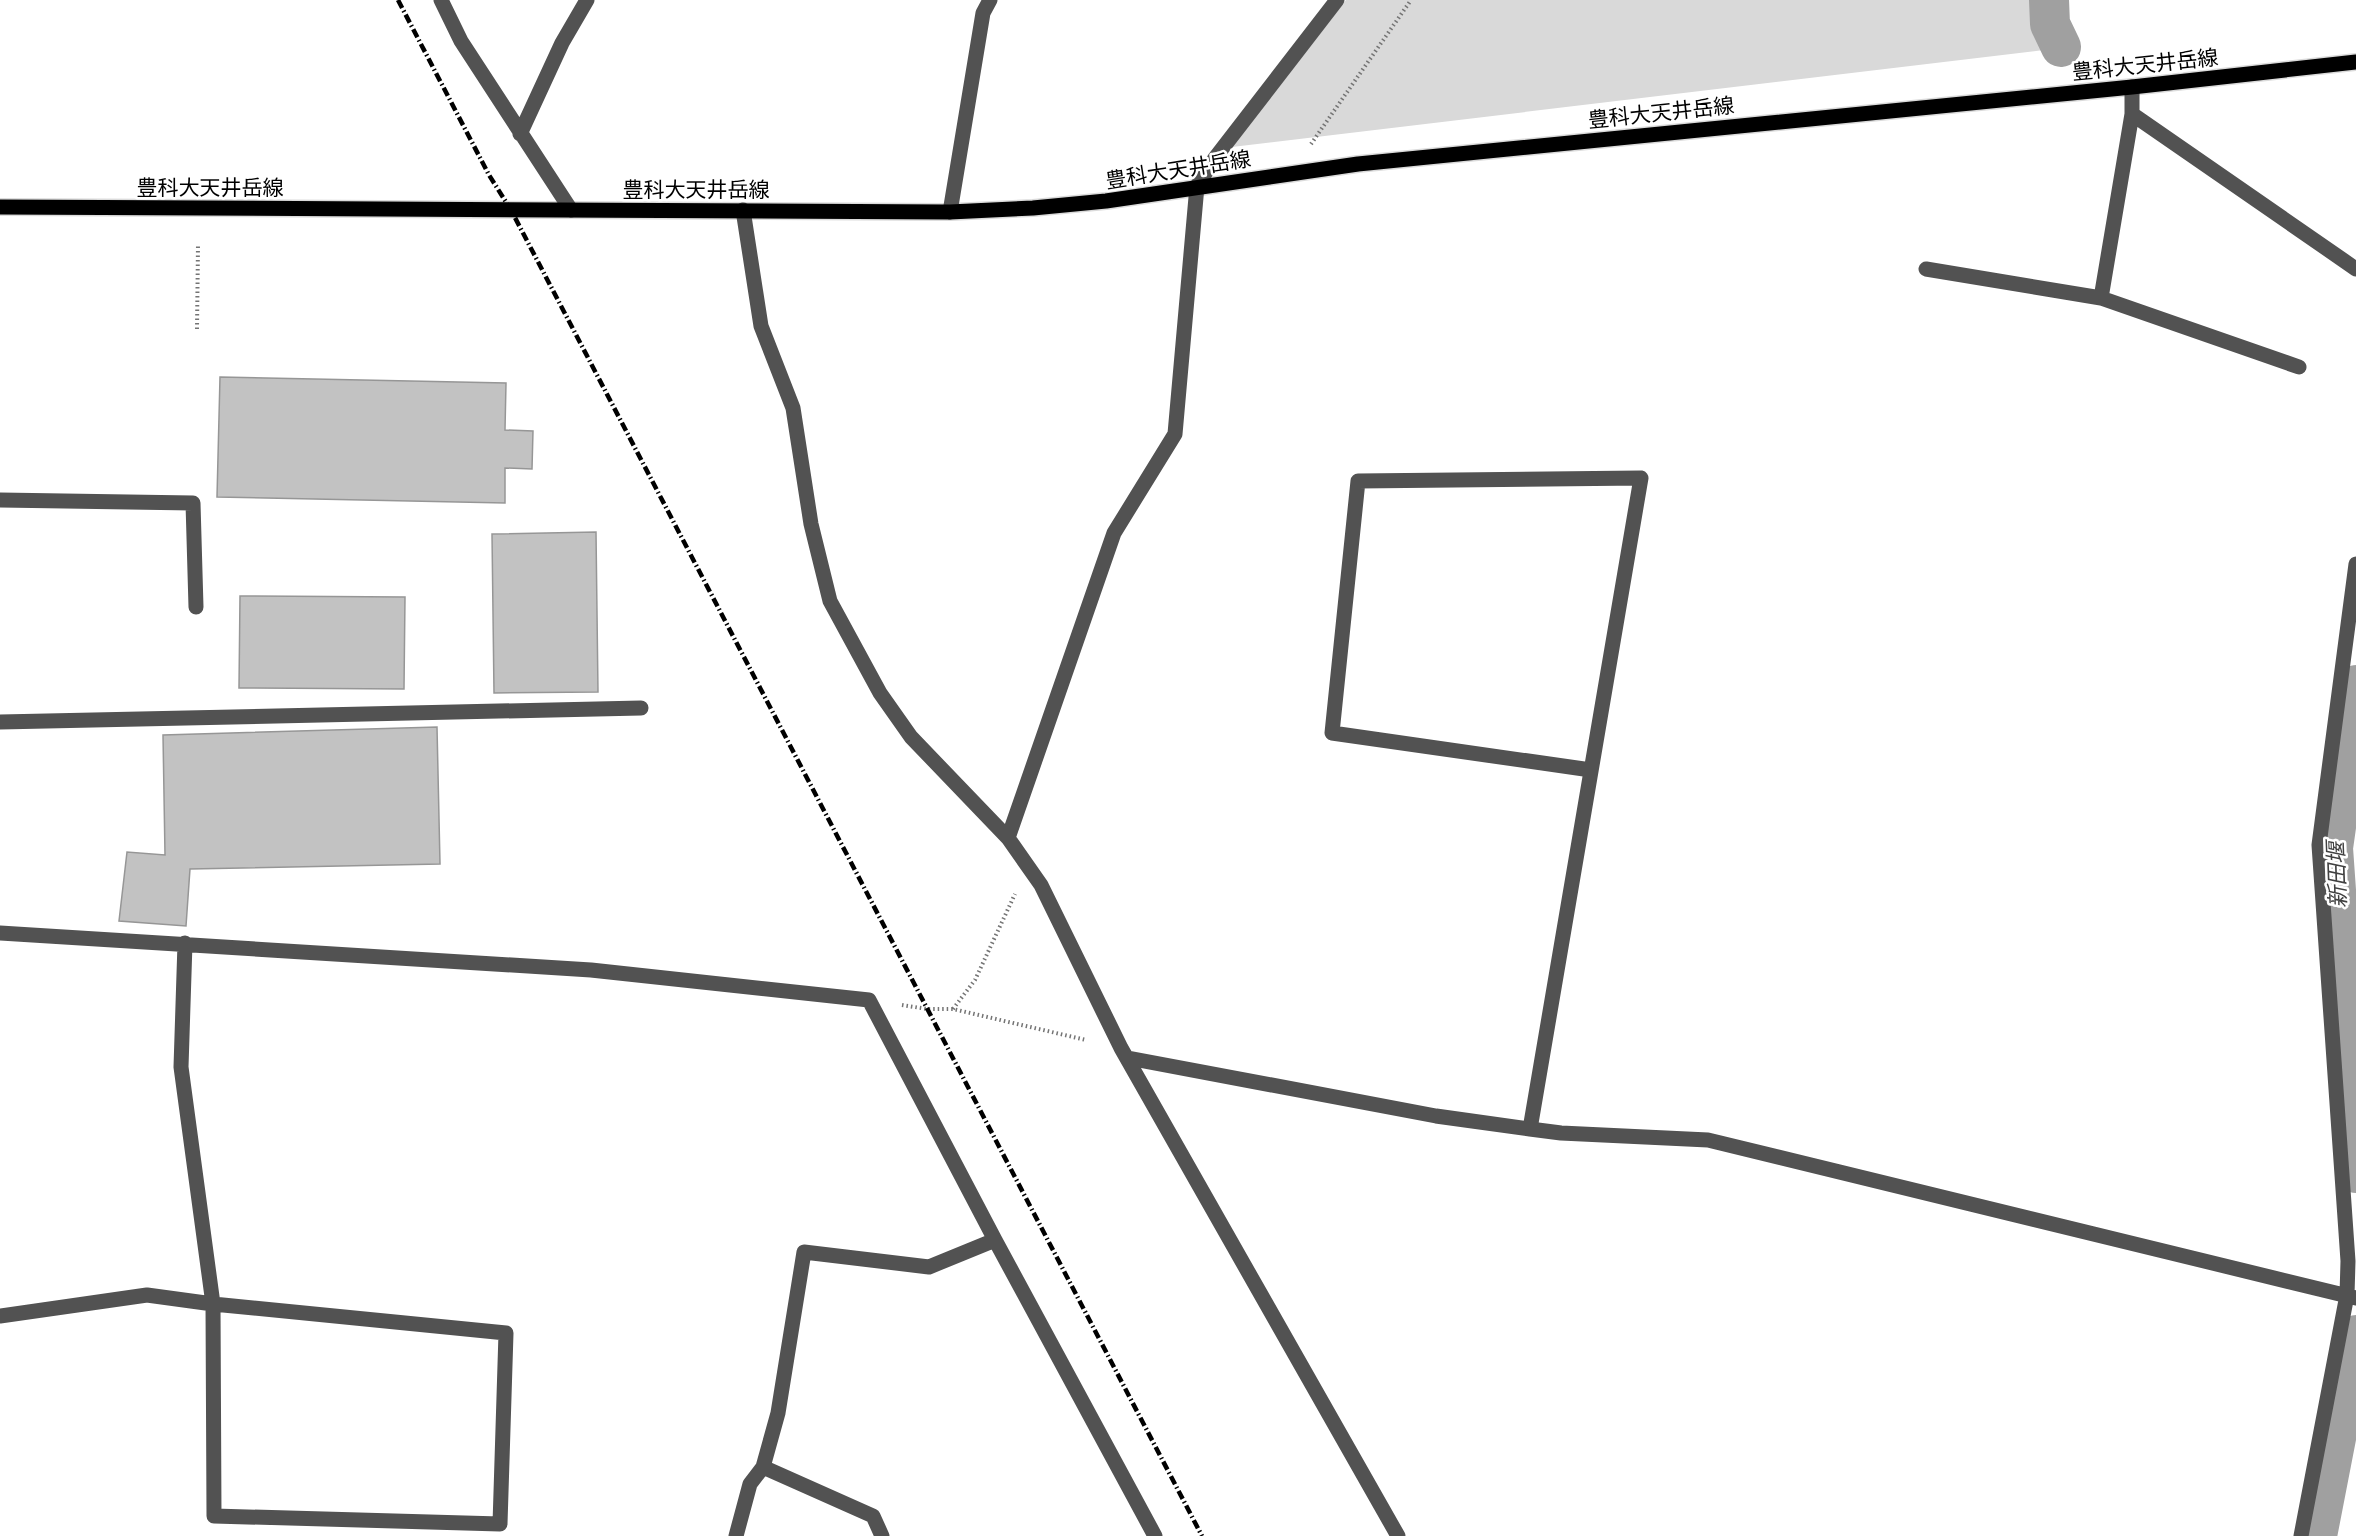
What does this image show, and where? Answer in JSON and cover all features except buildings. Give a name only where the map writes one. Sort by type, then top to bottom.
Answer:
[{"type":"main road","name":"豊科大天井岳線","points":[[0,207],[950,212],[1034,208],[1106,201],[1358,164],[2132,87],[2356,62]]},
{"type":"street","points":[[441,0],[461,41],[571,210]]},
{"type":"street","points":[[520,134],[562,43],[587,0]]},
{"type":"street","points":[[950,212],[983,13],[990,0]]},
{"type":"street","points":[[1008,838],[1114,533],[1175,434],[1197,186],[1215,158],[1337,0]]},
{"type":"street","points":[[2101,298],[2132,114],[2132,87]]},
{"type":"street","points":[[2132,114],[2356,269]]},
{"type":"street","points":[[743,210],[761,326],[793,408],[811,524],[830,601],[880,693],[911,736],[1008,838],[1041,885],[1125,1053],[1398,1536]]},
{"type":"street","points":[[1926,269],[2101,298],[2299,368]]},
{"type":"street","points":[[1530,1129],[1641,478],[1358,481],[1332,733],[1591,770]]},
{"type":"street","points":[[0,500],[193,503],[196,607]]},
{"type":"street","points":[[2301,1536],[2351,1297],[2319,845],[2356,564]]},
{"type":"street","points":[[0,722],[642,708]]},
{"type":"street","points":[[0,933],[591,970],[869,1000],[994,1240],[1155,1536]]},
{"type":"street","points":[[0,1316],[147,1295],[213,1304],[506,1333],[500,1524],[214,1516],[213,1304],[181,1067],[185,943]]},
{"type":"street","points":[[1125,1053],[1436,1116],[1561,1133],[1708,1140],[2351,1297]]},
{"type":"street","points":[[736,1536],[750,1484],[763,1467],[778,1413],[804,1252],[929,1267],[994,1240]]},
{"type":"street","points":[[763,1467],[873,1516],[882,1536]]},
{"type":"path","points":[[1309,147],[1411,0]]},
{"type":"path","points":[[197,329],[198,245]]},
{"type":"path","points":[[953,1009],[975,980],[1028,866]]},
{"type":"path","points":[[869,1000],[927,1009],[953,1009],[1125,1053]]},
{"type":"shaded area","points":[[1346,0],[2037,0],[2044,50],[1232,147]]},
{"type":"waterway","name":"新田堰","points":[[2049,0],[2050,24],[2061,47]]},
{"type":"waterway","name":"新田堰","points":[[2356,685],[2333,848],[2356,1173]]},
{"type":"waterway","name":"新田堰","points":[[2317,1536],[2356,1335]]},
{"type":"railway","points":[[398,0],[489,175],[511,210],[1202,1536]]}]
